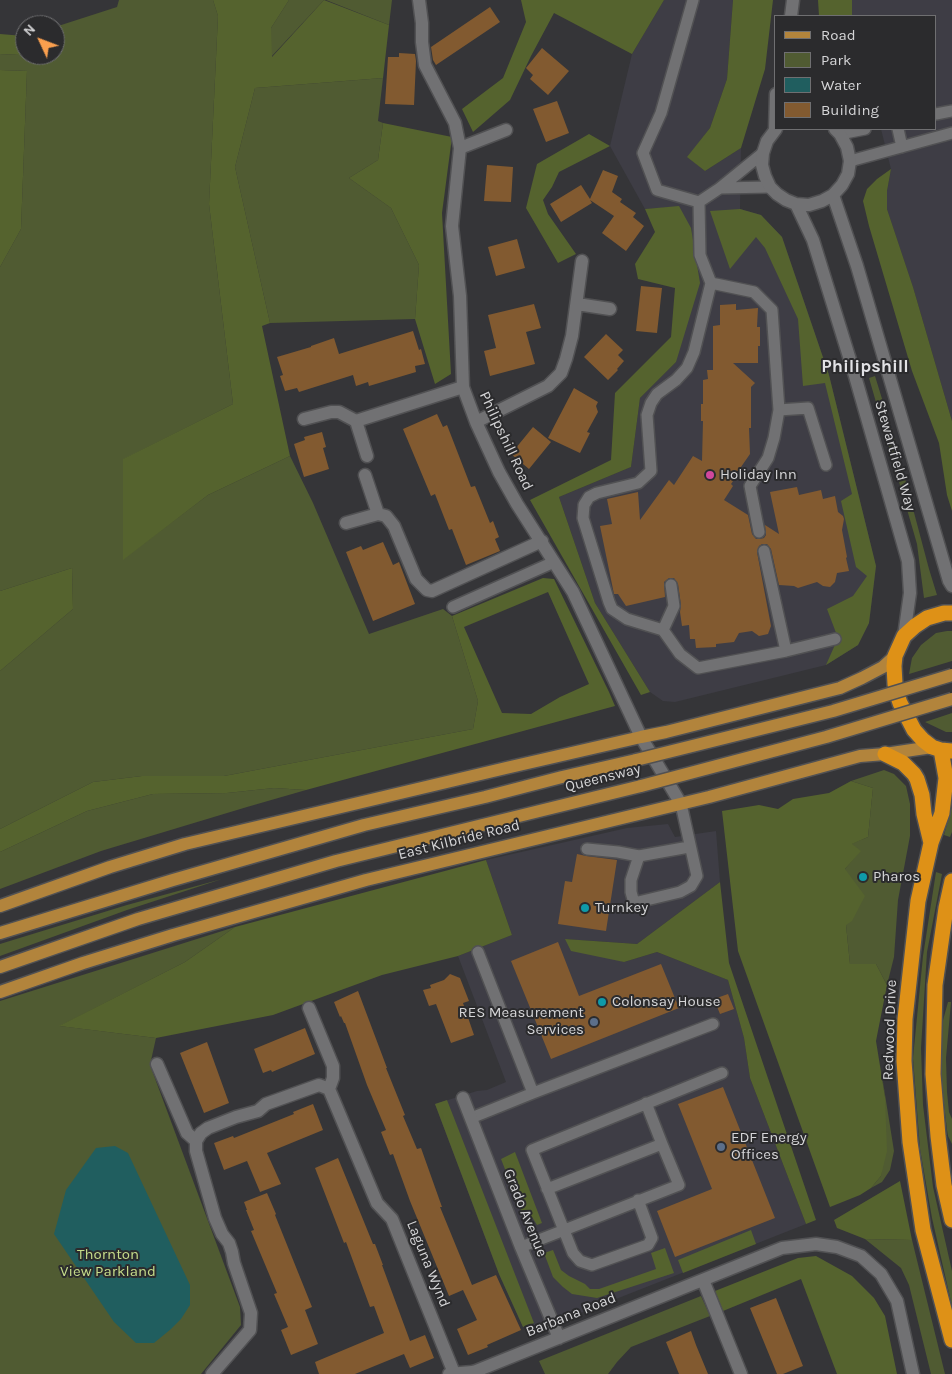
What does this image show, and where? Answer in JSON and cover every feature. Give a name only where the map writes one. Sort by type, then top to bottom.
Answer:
[{"type":"highway","points":[[942,750],[923,740],[914,730],[900,703],[895,684],[895,656],[904,636],[915,626],[927,618],[944,613],[952,614]]},
{"type":"highway","name":"Redwood Drive","points":[[942,750],[946,778],[942,813],[931,843],[918,901],[905,1019],[904,1061],[910,1142],[923,1230],[952,1340]]},
{"type":"highway","points":[[885,754],[903,764],[917,779],[931,843]]},
{"type":"highway","points":[[952,881],[946,908],[935,985],[933,1074],[944,1185],[952,1220]]},
{"type":"highway","points":[[938,1136],[952,1151]]},
{"type":"main road","points":[[0,906],[110,867],[185,844],[666,732],[840,688],[883,667],[895,656]]},
{"type":"main road","name":"Queensway","points":[[0,934],[130,893],[364,826],[833,711],[952,675]]},
{"type":"main road","name":"Queensway","points":[[0,967],[138,919],[345,858],[641,786],[818,739],[952,699]]},
{"type":"main road","name":"East Kilbride Road","points":[[0,992],[83,963],[173,935],[366,880],[709,798],[860,756],[942,750]]},
{"type":"street","name":"Philipshill Road","points":[[419,0],[425,65],[454,123],[460,148],[452,226],[460,296],[463,387],[476,422],[500,472],[517,504],[573,592],[642,737],[680,804]]},
{"type":"street","points":[[791,15],[792,0]]},
{"type":"street","points":[[460,148],[506,130]]},
{"type":"street","points":[[775,130],[767,141],[763,153],[762,165],[765,176],[770,187],[782,197],[796,204],[809,205],[833,195],[842,185],[848,174],[850,161],[847,147],[838,131]]},
{"type":"street","name":"Stewartfield Way","points":[[833,195],[857,266],[952,586]]},
{"type":"street","name":"Stewartfield Way","points":[[796,204],[813,240],[850,358],[908,561],[910,593],[904,636]]},
{"type":"street","points":[[476,422],[548,386],[561,373],[572,336],[582,261]]},
{"type":"street","points":[[577,304],[610,309]]},
{"type":"street","points":[[356,421],[463,387]]},
{"type":"street","points":[[304,419],[331,412],[339,412],[356,421],[367,456]]},
{"type":"street","points":[[365,475],[378,514]]},
{"type":"street","points":[[346,523],[378,514],[386,516],[394,526],[416,579],[427,590],[432,591],[542,541]]},
{"type":"street","points":[[212,1374],[250,1330],[251,1313],[229,1243],[222,1234],[215,1218],[196,1151],[196,1141],[201,1133],[208,1128],[258,1111],[266,1104],[320,1085],[329,1090],[333,1078],[333,1066],[309,1008]]},
{"type":"street","points":[[157,1064],[186,1133],[196,1141]]},
{"type":"street","name":"Laguna Wynd","points":[[329,1090],[338,1106],[377,1203],[392,1218],[451,1374]]},
{"type":"street","name":"Grado Avenue","points":[[463,1098],[559,1338]]},
{"type":"street","name":"Barbana Road","points":[[451,1374],[472,1372],[782,1248],[816,1244],[837,1247],[861,1256],[881,1274],[897,1301],[912,1374]]},
{"type":"street","points":[[703,1280],[741,1374]]},
{"type":"lane","points":[[693,0],[661,114],[643,153],[658,190],[699,202]]},
{"type":"lane","points":[[937,114],[952,112]]},
{"type":"lane","points":[[838,131],[852,130]]},
{"type":"lane","points":[[898,130],[902,147]]},
{"type":"lane","points":[[850,161],[952,133]]},
{"type":"lane","points":[[699,202],[720,188],[763,153]]},
{"type":"lane","points":[[720,188],[770,187]]},
{"type":"lane","points":[[699,202],[700,255],[711,283],[694,352],[687,368],[676,380],[657,394],[651,403],[647,415],[651,471],[638,483],[597,493],[589,497],[584,504],[583,518],[609,602],[612,609],[627,619],[663,630],[680,654],[698,668],[786,651],[835,639]]},
{"type":"lane","points":[[711,283],[754,292],[772,310],[778,410],[774,438],[768,458],[750,486],[759,532]]},
{"type":"lane","points":[[778,410],[808,408],[826,465]]},
{"type":"lane","points":[[764,551],[786,651]]},
{"type":"lane","points":[[453,607],[554,562]]},
{"type":"lane","points":[[663,630],[674,606],[671,585]]},
{"type":"lane","points":[[639,856],[631,880],[631,892],[634,902],[680,892],[691,886],[697,876],[680,804]]},
{"type":"lane","points":[[587,848],[639,856],[690,847]]},
{"type":"lane","points":[[478,952],[533,1093]]},
{"type":"lane","points":[[471,1118],[713,1024]]},
{"type":"lane","points":[[638,1200],[652,1238],[648,1245],[592,1265],[580,1261],[573,1253],[532,1150],[722,1073]]},
{"type":"lane","points":[[521,1247],[679,1185],[646,1103]]},
{"type":"lane","points":[[547,1188],[662,1144]]},
{"type":"shaded area","points":[[664,0],[733,0],[727,79],[710,128],[688,157],[705,171],[741,148],[740,209],[761,215],[782,237],[829,375],[876,566],[869,623],[858,645],[826,665],[675,702],[663,701],[650,692],[595,603],[559,497],[631,467],[640,398],[676,362],[679,207],[645,209],[610,146],[632,54]]},
{"type":"shaded area","points":[[852,0],[952,0],[952,421],[913,287],[887,209],[887,191],[891,169],[881,130],[937,130],[937,15],[852,15]]},
{"type":"shaded area","points":[[668,824],[675,837],[716,831],[720,882],[637,944],[565,939],[624,962],[657,952],[728,980],[744,1038],[750,1078],[806,1224],[578,1314],[568,1313],[534,1328],[533,1323],[523,1327],[499,1274],[435,1104],[477,1091],[487,1090],[506,1082],[458,956],[512,935],[486,860],[627,828]]},
{"type":"green space","points":[[119,0],[213,0],[218,16],[209,204],[233,404],[124,459],[123,559],[208,495],[290,456],[313,503],[369,634],[443,609],[452,616],[478,701],[473,729],[224,776],[142,776],[93,782],[0,829],[0,671],[73,609],[72,568],[0,591],[0,267],[21,229],[27,71],[0,70],[0,54],[15,55],[15,65],[65,65],[65,24],[117,7]]},
{"type":"green space","points":[[213,0],[289,0],[271,28],[272,57],[324,0],[389,25],[383,78],[255,88],[235,167],[270,323],[262,326],[290,456],[208,495],[123,560],[123,459],[233,404],[209,204],[218,16]]},
{"type":"green space","points":[[289,0],[324,0],[271,57],[271,28]]},
{"type":"green space","points":[[326,0],[392,0],[389,25]]},
{"type":"green space","points":[[521,0],[664,0],[632,54],[554,13],[510,100],[473,132],[462,109],[503,78],[526,22]]},
{"type":"green space","points":[[733,0],[773,0],[765,69],[741,148],[705,171],[687,157],[710,128],[727,79]]},
{"type":"green space","points":[[818,0],[852,0],[852,15],[819,15]]},
{"type":"green space","points":[[0,34],[15,35],[15,55],[0,54]]},
{"type":"green space","points":[[0,70],[27,71],[21,229],[0,267]]},
{"type":"green space","points":[[383,78],[378,121],[383,123],[378,160],[349,178],[391,208],[419,265],[415,319],[270,323],[235,167],[255,88]]},
{"type":"green space","points":[[383,123],[452,137],[442,213],[451,374],[435,384],[415,319],[419,265],[391,208],[349,178],[378,160]]},
{"type":"green space","points":[[589,134],[610,146],[559,172],[543,200],[548,214],[576,254],[558,263],[526,208],[537,164]]},
{"type":"green space","points":[[891,169],[887,191],[887,209],[913,287],[952,421],[952,511],[947,495],[939,443],[912,371],[863,201],[867,189]]},
{"type":"green space","points":[[679,206],[691,228],[700,283],[676,362],[640,398],[631,467],[559,497],[595,603],[650,692],[641,695],[530,500],[611,460],[615,393],[671,337],[675,288],[638,279],[635,264],[655,232],[645,209]]},
{"type":"green space","points":[[740,209],[761,215],[782,237],[829,375],[876,566],[869,623],[858,645],[826,665],[838,638],[827,609],[853,596],[867,576],[856,567],[841,501],[852,494],[825,383],[803,386],[798,319],[765,248],[756,237],[730,269],[710,211]]},
{"type":"green space","points":[[875,376],[895,441],[937,595],[924,598],[917,544],[869,378]]},
{"type":"green space","points":[[72,568],[73,609],[0,671],[0,591]]},
{"type":"green space","points":[[543,578],[554,579],[615,706],[306,790],[274,788],[227,793],[153,794],[87,811],[0,852],[0,829],[93,782],[142,776],[224,776],[473,729],[478,701],[452,616]],"holes":[[[548,592],[589,684],[560,697],[531,714],[502,713],[464,627]]]},
{"type":"green space","points":[[952,631],[952,661],[909,674],[912,658],[921,645],[936,633]]},
{"type":"green space","points":[[952,713],[952,732],[946,732],[925,722]]},
{"type":"green space","points":[[884,770],[894,774],[906,786],[910,804],[910,836],[898,900],[894,957],[887,985],[876,964],[850,964],[846,925],[845,869],[860,851],[851,844],[868,837],[873,788],[851,781]]},
{"type":"green space","points":[[851,781],[873,788],[868,837],[852,844],[861,851],[845,869],[865,896],[852,921],[846,925],[850,964],[876,964],[887,985],[876,1041],[885,1097],[887,1151],[881,1176],[871,1188],[860,1195],[830,1207],[738,951],[722,811],[759,805],[778,809],[793,799],[829,793]]},
{"type":"green space","points":[[274,788],[306,790],[101,851],[0,889],[0,852],[87,811],[153,794],[227,793]]},
{"type":"green space","points":[[952,806],[952,832],[950,837],[944,835]]},
{"type":"green space","points":[[486,860],[512,935],[458,956],[382,975],[273,1015],[156,1038],[59,1026],[185,962],[235,927]]},
{"type":"green space","points":[[936,872],[942,874],[927,952],[921,1048],[923,1105],[933,1187],[952,1271],[952,1306],[932,1218],[920,1149],[913,1058],[923,956]]},
{"type":"green space","points":[[222,879],[127,910],[0,956],[0,944],[127,905]]},
{"type":"green space","points":[[720,882],[729,963],[816,1220],[806,1224],[750,1078],[744,1038],[728,980],[657,952],[624,962],[571,951],[565,939],[637,944]]},
{"type":"green space","name":"Thornton View Parkland","points":[[235,927],[185,962],[60,1026],[156,1038],[150,1065],[240,1307],[241,1325],[201,1374],[0,1374],[0,1001]]},
{"type":"green space","points":[[948,1002],[951,1002],[946,1058],[947,1092],[949,1112],[952,1119],[952,1144],[948,1136],[942,1086],[942,1024]]},
{"type":"green space","points":[[879,1057],[894,1151],[890,1170],[882,1182],[871,1188],[881,1176],[885,1097]]},
{"type":"green space","points":[[447,1100],[534,1323],[523,1327],[499,1274],[435,1104]]},
{"type":"green space","points":[[515,1152],[542,1223],[537,1225],[532,1217],[524,1218],[501,1159]]},
{"type":"green space","points":[[900,1181],[912,1240],[865,1239],[837,1228],[834,1220]]},
{"type":"green space","points":[[751,1230],[756,1244],[683,1273],[678,1260]]},
{"type":"green space","points":[[865,1239],[912,1240],[945,1374],[931,1374],[909,1285],[901,1268]]},
{"type":"green space","points":[[665,1248],[674,1273],[597,1298],[572,1294],[563,1287],[553,1277],[544,1253],[553,1250],[561,1270],[590,1289],[599,1289],[656,1269],[651,1253]]},
{"type":"green space","points":[[816,1256],[852,1276],[874,1298],[885,1316],[897,1374],[837,1374],[801,1279],[723,1311],[715,1291],[798,1258]]},
{"type":"green space","points":[[701,1296],[710,1316],[631,1347],[608,1374],[545,1374],[539,1361]]},
{"type":"water","points":[[115,1146],[128,1153],[190,1285],[190,1305],[181,1319],[154,1343],[136,1343],[114,1322],[54,1234],[66,1190],[96,1148]]},
{"type":"building","points":[[490,7],[500,22],[436,65],[433,60],[431,47]]},
{"type":"building","points":[[542,48],[569,71],[548,95],[530,79],[533,75],[526,68]]},
{"type":"building","points":[[399,53],[415,54],[414,105],[385,104],[388,57],[399,57]]},
{"type":"building","points":[[557,101],[569,133],[546,142],[533,109]]},
{"type":"building","points":[[487,165],[513,167],[511,202],[484,201]]},
{"type":"building","points":[[603,170],[618,176],[612,192],[622,199],[620,202],[636,213],[633,217],[644,226],[626,251],[602,233],[614,216],[590,200],[592,203],[561,222],[550,204],[581,185],[590,199]]},
{"type":"building","points":[[517,239],[525,268],[496,276],[488,247]]},
{"type":"building","points":[[641,286],[662,288],[657,333],[636,331]]},
{"type":"building","points":[[534,304],[541,328],[526,332],[535,364],[490,376],[484,351],[496,348],[488,315]]},
{"type":"building","name":"Holiday Inn","points":[[736,304],[736,310],[758,308],[757,327],[760,327],[760,346],[758,346],[758,363],[733,363],[755,383],[751,387],[750,454],[731,484],[733,486],[724,500],[748,515],[752,534],[756,539],[760,539],[766,535],[765,525],[779,534],[770,492],[797,487],[799,495],[821,490],[823,499],[835,496],[838,512],[844,519],[842,530],[849,571],[837,573],[835,582],[830,587],[823,586],[817,582],[798,588],[779,585],[771,549],[767,544],[762,544],[757,552],[771,626],[768,634],[759,636],[752,631],[739,633],[734,642],[716,644],[716,647],[696,648],[695,639],[690,639],[689,625],[682,626],[678,584],[674,578],[669,578],[664,582],[665,597],[626,606],[618,594],[614,594],[600,526],[612,524],[607,499],[638,492],[640,520],[669,480],[674,485],[693,456],[702,461],[703,421],[701,421],[701,404],[703,404],[703,380],[708,379],[707,370],[713,370],[713,326],[720,325],[720,305]]},
{"type":"building","points":[[413,331],[425,364],[415,366],[416,372],[369,386],[368,382],[356,386],[353,375],[299,392],[297,388],[285,391],[280,376],[283,375],[277,357],[334,338],[339,354]]},
{"type":"building","points":[[606,334],[623,350],[618,355],[624,361],[608,380],[584,357]]},
{"type":"building","points":[[574,388],[598,402],[596,406],[598,412],[587,432],[590,433],[580,453],[548,438]]},
{"type":"building","points":[[437,414],[443,427],[447,425],[471,487],[475,486],[490,523],[493,521],[499,537],[495,539],[500,551],[466,565],[452,529],[449,530],[435,494],[431,496],[403,429]]},
{"type":"building","points":[[533,427],[551,442],[529,469],[511,454]]},
{"type":"building","points":[[322,432],[326,447],[323,448],[329,469],[304,477],[294,444],[305,440],[304,437]]},
{"type":"building","points":[[383,542],[393,565],[399,562],[415,604],[373,621],[346,552],[361,546],[363,550]]},
{"type":"building","name":"Turnkey","points":[[577,854],[617,860],[606,931],[558,924],[565,881],[572,882]]},
{"type":"building","name":"Colonsay House","points":[[558,942],[579,996],[661,964],[679,1008],[551,1059],[511,961]]},
{"type":"building","points":[[450,974],[460,978],[469,1001],[463,1003],[474,1035],[451,1043],[436,1004],[429,1006],[423,990],[431,988],[430,985],[444,980]]},
{"type":"building","points":[[358,991],[405,1115],[403,1116],[417,1149],[421,1148],[442,1207],[440,1207],[472,1285],[496,1275],[521,1330],[468,1355],[457,1329],[477,1320],[463,1290],[449,1296],[393,1154],[390,1155],[381,1132],[386,1130],[367,1085],[345,1023],[340,1017],[334,1002]]},
{"type":"building","points":[[728,994],[734,1009],[720,1014],[714,999]]},
{"type":"building","points":[[305,1028],[315,1054],[272,1072],[271,1070],[263,1073],[254,1049]]},
{"type":"building","points":[[207,1042],[229,1103],[204,1113],[180,1053]]},
{"type":"building","name":"EDF Energy Offices","points":[[723,1087],[775,1218],[675,1257],[657,1211],[712,1189],[678,1104]]},
{"type":"building","points":[[313,1104],[323,1130],[267,1153],[281,1184],[260,1192],[247,1161],[224,1170],[214,1143],[233,1136],[234,1138],[294,1114],[293,1112]]},
{"type":"building","points":[[338,1158],[373,1244],[375,1244],[410,1341],[425,1335],[434,1358],[410,1368],[404,1354],[355,1374],[319,1374],[315,1362],[384,1333],[374,1306],[370,1307],[346,1242],[344,1243],[315,1168]]},
{"type":"building","points":[[267,1193],[312,1307],[305,1310],[318,1344],[291,1355],[281,1330],[288,1327],[274,1294],[277,1293],[251,1231],[254,1230],[244,1202]]},
{"type":"building","points":[[776,1298],[803,1366],[783,1374],[777,1374],[750,1308]]},
{"type":"building","points":[[691,1331],[708,1374],[679,1374],[666,1342]]},
{"type":"place","name":"Holiday Inn","points":[[710,475]]},
{"type":"place","name":"Pharos","points":[[863,877]]},
{"type":"place","name":"Turnkey","points":[[585,908]]},
{"type":"place","name":"Colonsay House","points":[[602,1002]]},
{"type":"place","name":"RES Measurement Services","points":[[594,1022]]},
{"type":"place","name":"EDF Energy Offices","points":[[721,1147]]},
{"type":"district","name":"Philipshill","points":[[865,367]]}]
